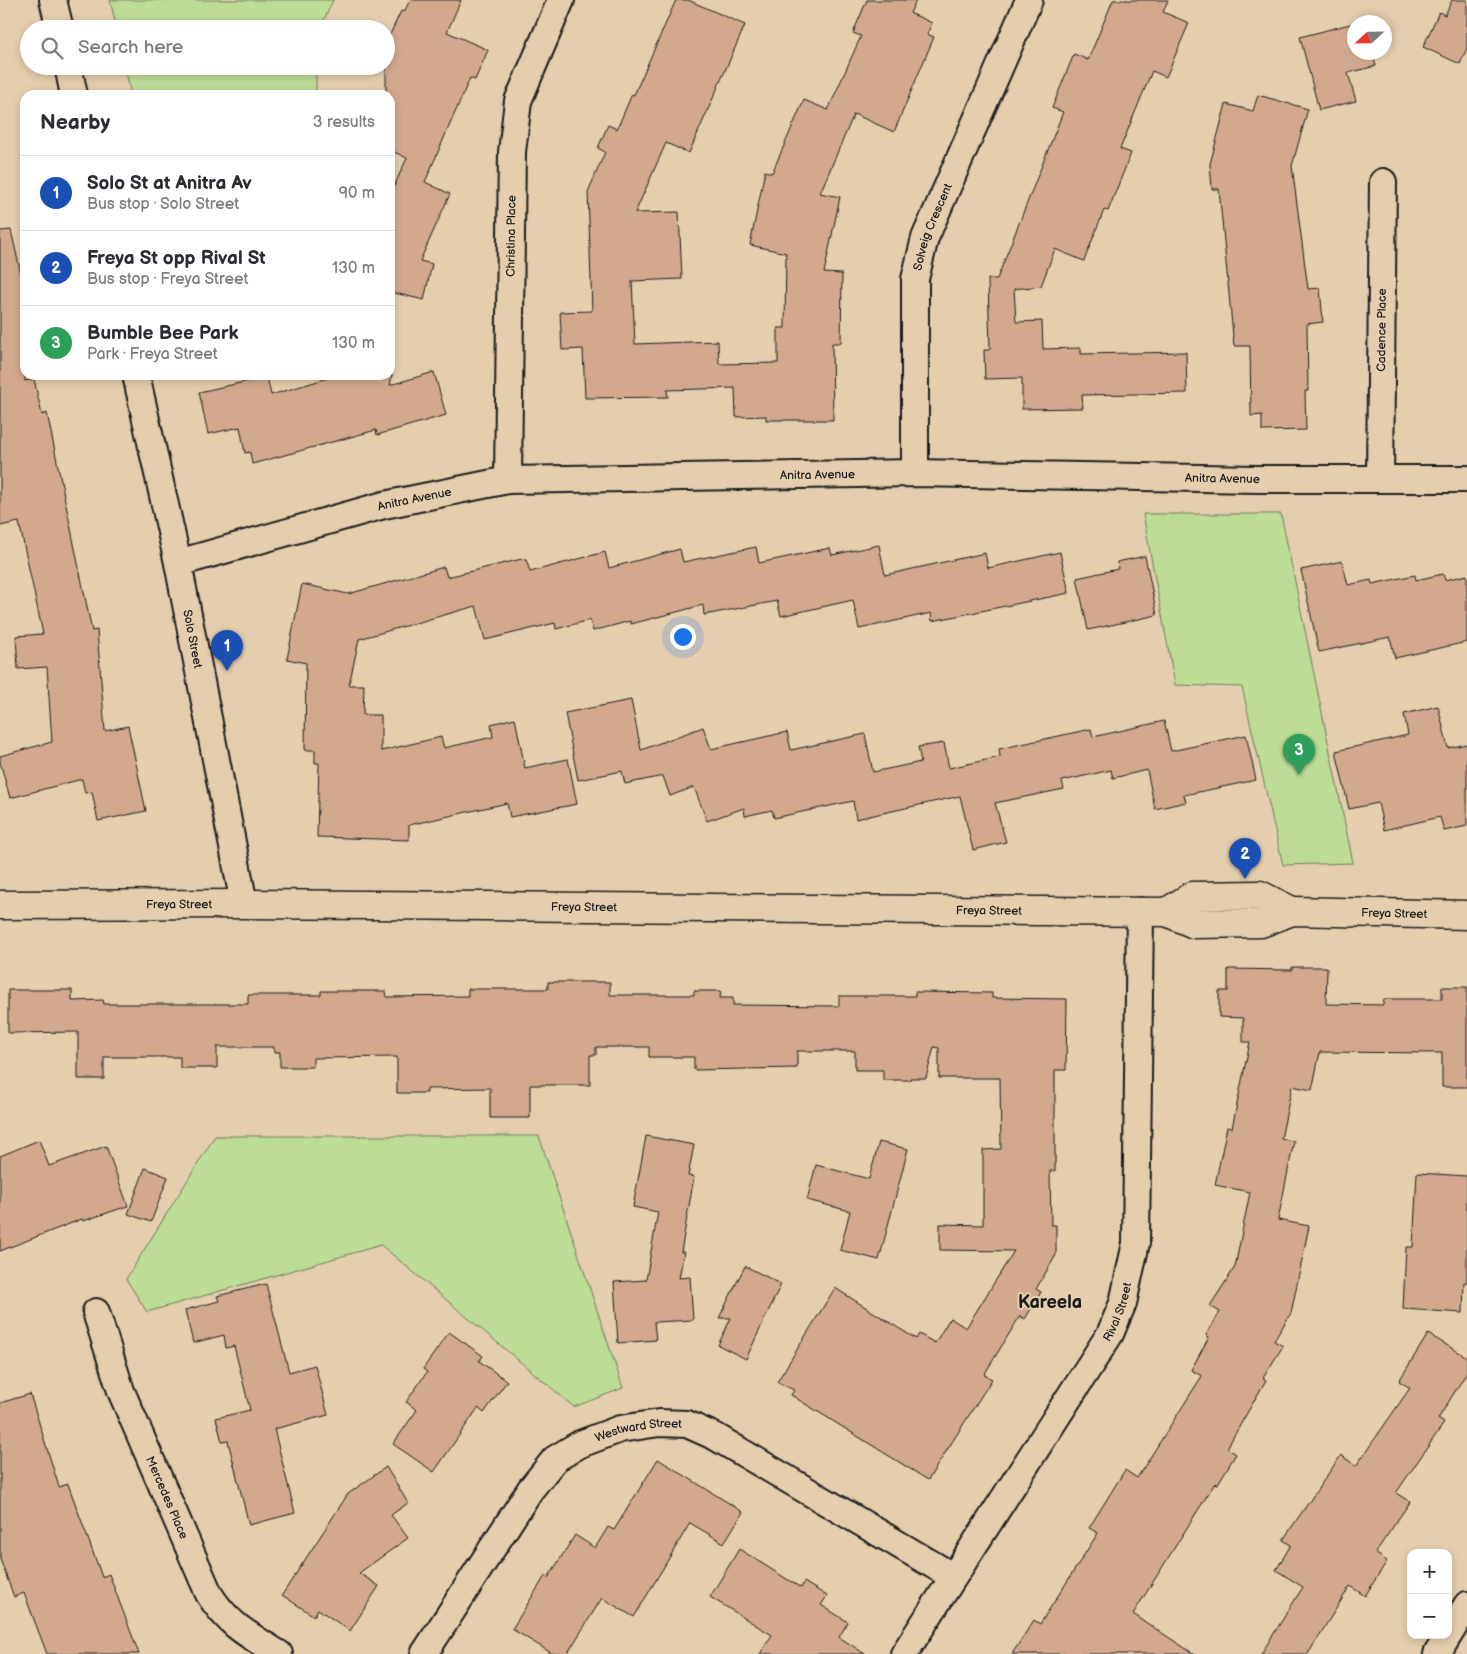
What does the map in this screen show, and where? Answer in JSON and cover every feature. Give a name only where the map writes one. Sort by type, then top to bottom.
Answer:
[{"type":"street","points":[[53,0],[58,20]]},
{"type":"street","name":"Christina Place","points":[[508,480],[512,152],[514,123],[523,86],[561,0]]},
{"type":"street","name":"Solveig Crescent","points":[[915,473],[916,279],[919,260],[925,238],[1029,0]]},
{"type":"street","points":[[70,75],[73,90]]},
{"type":"street","name":"Cadence Place","points":[[1380,479],[1383,182]]},
{"type":"street","name":"Solo Street","points":[[137,380],[178,563],[244,904]]},
{"type":"street","name":"Anitra Avenue","points":[[178,563],[384,506],[508,480],[915,473],[1238,479],[1467,479]]},
{"type":"street","name":"Freya Street","points":[[0,905],[244,904],[1167,912],[1192,896],[1260,895],[1292,911],[1467,915]]},
{"type":"street","name":"Rival Street","points":[[904,1654],[952,1576],[1110,1334],[1123,1303],[1136,1243],[1140,911]]},
{"type":"street","name":"Mercedes Place","points":[[96,1312],[121,1391],[208,1594],[220,1613],[237,1627],[279,1654]]},
{"type":"street","name":"Westward Street","points":[[424,1654],[530,1490],[555,1459],[580,1444],[620,1429],[659,1423],[687,1424],[716,1437],[952,1576]]},
{"type":"street","points":[[1437,1654],[1467,1605]]},
{"type":"green space","points":[[110,0],[333,0],[324,20],[115,20]]},
{"type":"green space","points":[[127,75],[316,75],[316,90],[130,90]]},
{"type":"green space","points":[[1143,514],[1281,514],[1353,863],[1283,865],[1242,687],[1175,685]]},
{"type":"green space","points":[[215,1136],[539,1136],[623,1388],[574,1407],[381,1245],[147,1312],[126,1279]]},
{"type":"building","points":[[410,0],[461,0],[447,32],[488,50],[475,80],[470,78],[425,182],[450,194],[420,261],[432,264],[424,300],[395,293],[395,184],[407,158],[395,152],[395,90],[386,90],[386,75],[395,75],[395,24],[401,11],[404,12]]},
{"type":"building","points":[[676,0],[688,0],[745,25],[689,153],[666,143],[635,213],[679,212],[682,279],[632,281],[635,344],[718,341],[719,364],[778,363],[778,328],[785,328],[786,253],[750,245],[765,171],[772,173],[804,100],[828,110],[861,36],[853,33],[867,0],[916,0],[910,13],[932,23],[927,34],[934,37],[894,132],[854,114],[820,193],[840,197],[824,273],[842,274],[841,343],[832,343],[833,420],[766,420],[766,416],[736,417],[735,388],[667,390],[668,397],[585,398],[583,349],[562,350],[560,312],[592,311],[588,192],[605,152],[598,148],[608,125],[617,129]]},
{"type":"building","points":[[1113,0],[1168,0],[1163,12],[1189,23],[1166,77],[1152,71],[1120,149],[1131,153],[1108,211],[1104,210],[1084,261],[1055,249],[1041,286],[1014,289],[1016,322],[1042,321],[1043,349],[1081,348],[1081,354],[1186,352],[1187,393],[1082,395],[1083,408],[1022,409],[1022,378],[985,379],[984,350],[990,350],[988,279],[997,279],[1063,112],[1052,108],[1074,54],[1088,60]]},
{"type":"building","points":[[1452,0],[1467,0],[1467,48],[1460,64],[1423,47],[1439,12],[1445,15]]},
{"type":"building","points":[[1347,25],[1347,60],[1374,60],[1376,66],[1348,73],[1356,101],[1319,110],[1300,37]]},
{"type":"building","points":[[1258,95],[1308,109],[1292,166],[1308,289],[1320,288],[1323,322],[1307,324],[1308,391],[1305,391],[1306,430],[1262,431],[1262,415],[1251,416],[1250,346],[1234,346],[1219,189],[1212,189],[1210,164],[1226,104],[1253,111]]},
{"type":"building","points":[[11,230],[20,270],[20,380],[34,380],[42,415],[47,413],[92,631],[97,630],[105,731],[128,726],[146,811],[98,821],[92,792],[85,793],[82,779],[10,798],[0,762],[0,756],[52,742],[47,667],[18,669],[16,636],[43,634],[19,522],[0,526],[0,231]]},
{"type":"building","points":[[434,372],[446,415],[377,435],[376,430],[252,464],[250,452],[245,453],[240,427],[208,434],[199,392],[253,380],[268,380],[271,395],[321,380],[391,380],[390,385]]},
{"type":"building","points":[[879,545],[885,575],[985,553],[988,568],[1060,552],[1069,593],[932,621],[931,613],[859,629],[853,600],[781,616],[777,601],[704,615],[703,605],[631,624],[630,621],[593,631],[590,620],[556,629],[555,623],[485,640],[476,606],[359,639],[349,685],[364,685],[363,715],[381,715],[381,751],[441,737],[444,748],[493,737],[491,724],[515,718],[525,768],[568,759],[577,804],[510,817],[507,803],[409,825],[409,840],[317,837],[319,763],[315,763],[315,750],[305,750],[306,663],[287,659],[302,584],[348,594],[444,567],[447,577],[526,558],[530,572],[605,552],[609,568],[680,549],[683,562],[756,547],[759,563],[830,548],[832,555]]},
{"type":"building","points":[[1145,556],[1157,615],[1088,630],[1077,578],[1118,569],[1117,562]]},
{"type":"building","points":[[1342,561],[1348,585],[1371,580],[1372,584],[1415,575],[1416,580],[1443,574],[1445,580],[1467,575],[1467,642],[1395,658],[1390,637],[1319,652],[1301,570]]},
{"type":"building","points":[[631,700],[641,750],[703,727],[711,749],[787,732],[791,750],[865,734],[873,772],[921,762],[918,747],[944,743],[949,768],[1000,757],[999,749],[1091,729],[1093,737],[1164,721],[1171,751],[1246,735],[1256,780],[1184,795],[1186,802],[1155,809],[1147,770],[1113,778],[1111,770],[1062,781],[1064,789],[995,803],[1006,842],[973,850],[960,796],[856,819],[853,801],[774,818],[772,810],[745,816],[744,808],[707,821],[694,787],[670,796],[663,776],[625,784],[622,771],[578,780],[565,713]]},
{"type":"building","points":[[1438,706],[1448,748],[1467,744],[1467,826],[1444,831],[1440,817],[1384,830],[1378,803],[1349,809],[1336,751],[1408,735],[1404,714]]},
{"type":"building","points":[[1292,967],[1327,967],[1326,1004],[1383,1005],[1384,999],[1442,999],[1442,987],[1467,987],[1467,1087],[1442,1087],[1442,1053],[1320,1052],[1312,1090],[1292,1086],[1281,1139],[1294,1141],[1278,1220],[1309,1226],[1291,1313],[1274,1341],[1283,1346],[1263,1378],[1266,1380],[1227,1448],[1236,1454],[1217,1485],[1215,1483],[1133,1614],[1194,1654],[1012,1654],[1034,1620],[1040,1624],[1098,1533],[1089,1528],[1125,1470],[1137,1478],[1202,1376],[1191,1370],[1209,1337],[1206,1335],[1220,1312],[1210,1306],[1235,1267],[1250,1192],[1215,1185],[1227,1127],[1232,1128],[1250,1042],[1243,1042],[1243,1018],[1219,1017],[1219,991],[1228,991],[1228,969],[1292,970]]},
{"type":"building","points":[[548,982],[610,982],[610,995],[694,995],[694,991],[721,991],[720,998],[733,998],[733,1005],[839,1006],[839,996],[915,996],[915,992],[992,993],[992,998],[1067,999],[1066,1070],[1055,1070],[1055,1171],[1050,1171],[1051,1225],[1056,1225],[1056,1255],[1036,1289],[1041,1292],[1025,1319],[1020,1316],[984,1375],[992,1379],[928,1480],[791,1395],[794,1390],[777,1382],[835,1288],[916,1339],[919,1334],[935,1343],[950,1318],[966,1328],[1014,1251],[940,1250],[940,1224],[983,1225],[983,1150],[1001,1149],[1000,1078],[939,1078],[939,1048],[934,1047],[926,1078],[883,1080],[883,1070],[855,1070],[855,1051],[797,1051],[797,1068],[694,1070],[694,1057],[649,1057],[649,1047],[596,1047],[596,1055],[590,1055],[590,1085],[530,1085],[530,1118],[490,1118],[490,1088],[427,1089],[427,1093],[397,1093],[397,1057],[313,1058],[313,1067],[280,1067],[280,1052],[274,1052],[274,1047],[217,1047],[217,1068],[180,1068],[180,1057],[104,1057],[104,1079],[78,1079],[78,1032],[8,1033],[8,990],[72,990],[72,1001],[103,1000],[104,1004],[248,1004],[248,995],[321,995],[321,991],[386,991],[387,997],[468,996],[468,989],[548,989]]},
{"type":"building","points":[[646,1136],[694,1145],[688,1176],[694,1177],[681,1252],[684,1252],[679,1278],[690,1277],[693,1320],[654,1322],[656,1340],[618,1343],[614,1282],[646,1280],[658,1212],[633,1207]]},
{"type":"building","points":[[39,1140],[49,1166],[106,1146],[128,1206],[83,1221],[82,1219],[0,1251],[0,1156]]},
{"type":"building","points":[[879,1142],[908,1149],[879,1260],[840,1250],[850,1211],[807,1200],[816,1165],[869,1179]]},
{"type":"building","points":[[145,1168],[168,1177],[151,1222],[128,1214]]},
{"type":"building","points":[[1417,1173],[1467,1176],[1467,1282],[1464,1282],[1463,1313],[1403,1309],[1406,1247],[1413,1247]]},
{"type":"building","points":[[745,1266],[781,1284],[746,1359],[718,1345],[731,1318],[719,1318]]},
{"type":"building","points":[[266,1284],[289,1372],[315,1365],[328,1415],[274,1429],[295,1513],[249,1525],[228,1441],[222,1442],[216,1418],[250,1410],[234,1346],[226,1348],[224,1335],[193,1343],[185,1310],[219,1301],[217,1296]]},
{"type":"building","points":[[449,1332],[483,1356],[479,1361],[507,1381],[484,1413],[478,1408],[434,1472],[393,1444],[417,1410],[406,1402],[427,1372],[423,1369]]},
{"type":"building","points":[[1428,1334],[1467,1357],[1467,1372],[1438,1419],[1444,1423],[1396,1493],[1410,1502],[1375,1553],[1387,1561],[1365,1596],[1350,1586],[1308,1654],[1261,1654],[1303,1587],[1276,1570],[1291,1545],[1283,1540],[1341,1455],[1356,1466],[1410,1388],[1399,1381]]},
{"type":"building","points":[[30,1394],[59,1487],[68,1484],[102,1577],[109,1574],[139,1654],[47,1654],[24,1593],[14,1597],[0,1559],[0,1403]]},
{"type":"building","points":[[658,1459],[743,1512],[724,1543],[690,1523],[634,1617],[602,1598],[567,1654],[553,1654],[512,1629],[545,1576],[548,1578],[575,1535],[595,1548],[608,1527],[614,1530]]},
{"type":"building","points":[[386,1467],[408,1503],[391,1515],[408,1538],[359,1573],[379,1586],[350,1631],[318,1609],[314,1616],[282,1595],[348,1494]]},
{"type":"building","points":[[739,1549],[801,1588],[804,1582],[827,1596],[821,1605],[848,1622],[839,1637],[865,1654],[760,1654],[772,1635],[710,1597]]},
{"type":"place","name":"Solo St at Anitra Av","points":[[227,671]]},
{"type":"place","name":"Bumble Bee Park","points":[[1299,775]]},
{"type":"place","name":"Freya St opp Rival St","points":[[1245,879]]},
{"type":"district","name":"Kareela","points":[[1050,1302]]}]
